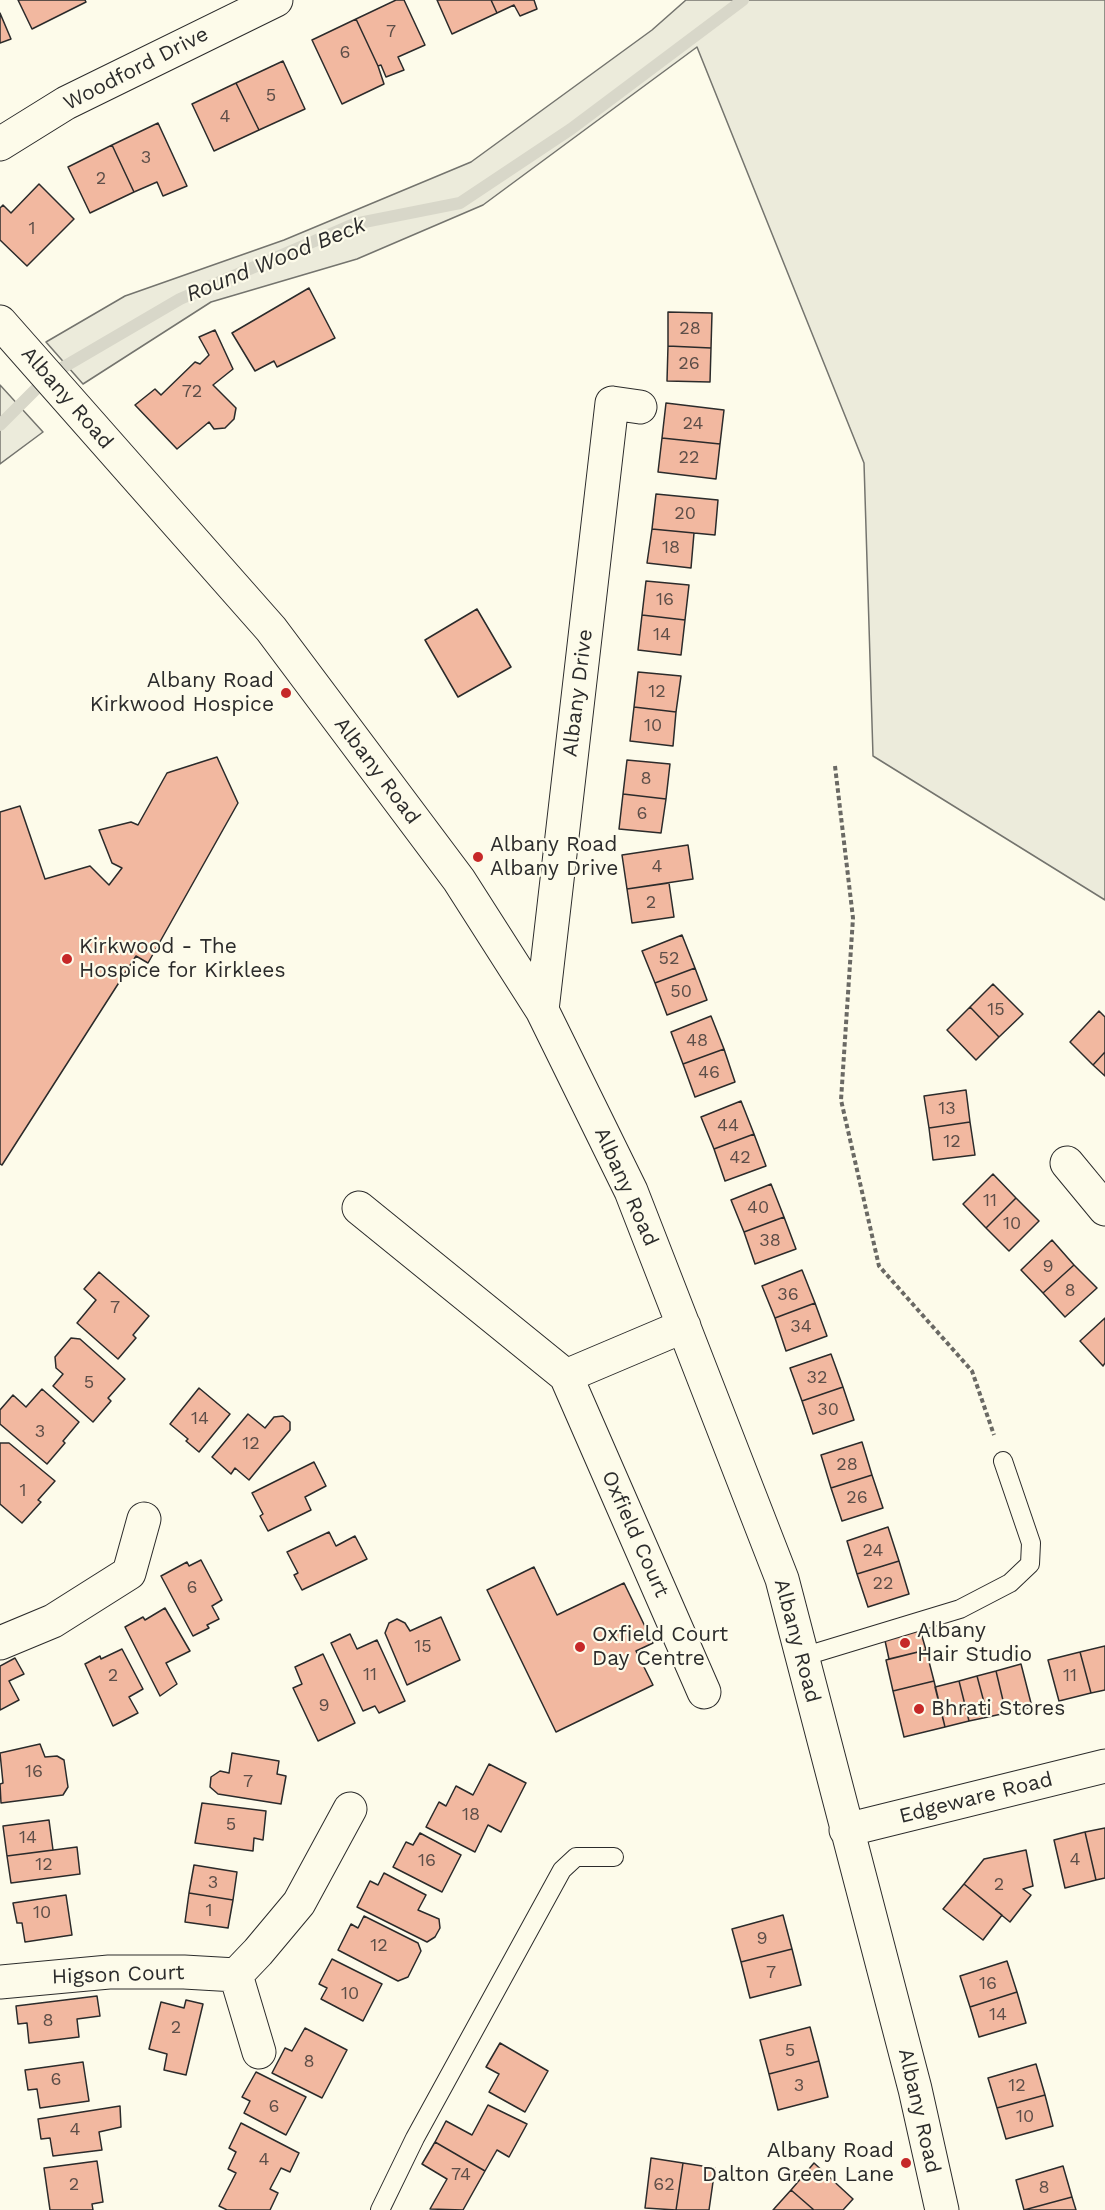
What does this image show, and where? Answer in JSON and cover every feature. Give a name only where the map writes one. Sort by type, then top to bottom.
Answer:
[{"type":"street","name":"Woodford Drive","points":[[0,144],[66,103],[276,0]]},
{"type":"street","name":"Albany Road","points":[[0,321],[272,629],[459,880],[542,1010],[631,1191],[782,1579],[915,2089],[942,2210]]},
{"type":"street","name":"Albany Drive","points":[[542,1010],[612,404],[640,406]]},
{"type":"street","points":[[1067,1163],[1105,1209]]},
{"type":"street","name":"Oxfield Court","points":[[359,1208],[566,1376],[704,1692]]},
{"type":"street","points":[[566,1376],[684,1326]]},
{"type":"street","points":[[0,1643],[53,1621],[129,1573],[144,1519]]},
{"type":"street","name":"Edgeware Road","points":[[846,1830],[1105,1766]]},
{"type":"street","points":[[259,2052],[236,1975],[299,1903],[350,1809]]},
{"type":"street","name":"Higson Court","points":[[0,1982],[109,1972],[236,1975]]},
{"type":"lane","points":[[802,1657],[960,1609],[1010,1583],[1030,1564],[1031,1543],[1003,1461]]},
{"type":"lane","points":[[380,2210],[415,2138],[562,1870],[576,1857],[614,1857]]},
{"type":"path","points":[[835,766],[854,918],[841,1100],[879,1266],[972,1371],[1003,1461]]},
{"type":"shaded area","points":[[686,0],[1105,0],[1105,900],[873,756],[864,463],[697,47],[483,205],[357,259],[211,302],[83,384],[46,342],[125,296],[284,240],[471,162],[652,30]]},
{"type":"shaded area","points":[[0,385],[43,432],[0,464]]},
{"type":"building","points":[[18,0],[85,0],[86,2],[32,29]]},
{"type":"building","points":[[396,0],[404,0],[425,45],[398,57],[404,70],[386,77],[381,65],[378,66],[356,19]]},
{"type":"building","points":[[437,0],[491,0],[497,13],[452,34]]},
{"type":"building","points":[[491,0],[534,0],[537,9],[520,16],[514,5],[497,13]]},
{"type":"building","points":[[0,13],[11,39],[0,43]]},
{"type":"building","points":[[356,19],[384,84],[342,104],[312,40]]},
{"type":"building","points":[[283,61],[305,109],[259,130],[236,83]]},
{"type":"building","points":[[236,83],[259,130],[214,151],[192,104]]},
{"type":"building","points":[[158,123],[187,186],[163,196],[157,182],[134,192],[112,145]]},
{"type":"building","points":[[112,145],[134,192],[90,213],[68,167]]},
{"type":"building","points":[[39,184],[74,219],[27,266],[0,240],[0,208],[3,205],[11,213]]},
{"type":"building","points":[[309,288],[335,338],[277,367],[274,361],[255,371],[232,333]]},
{"type":"building","points":[[668,312],[712,313],[711,348],[668,346]]},
{"type":"building","points":[[215,330],[233,369],[213,385],[236,408],[234,419],[225,428],[214,429],[209,422],[177,449],[135,405],[155,389],[161,395],[195,362],[200,364],[209,355],[199,337]]},
{"type":"building","points":[[668,346],[711,348],[710,382],[667,381]]},
{"type":"building","points":[[666,403],[724,410],[720,444],[662,438]]},
{"type":"building","points":[[662,438],[720,444],[716,479],[658,472]]},
{"type":"building","points":[[656,494],[718,500],[715,535],[652,529]]},
{"type":"building","points":[[652,529],[694,533],[691,568],[647,563]]},
{"type":"building","points":[[646,581],[689,585],[685,620],[642,615]]},
{"type":"building","points":[[477,609],[511,667],[458,697],[425,640]]},
{"type":"building","points":[[642,615],[685,620],[681,655],[638,650]]},
{"type":"building","points":[[638,672],[681,676],[676,712],[634,707]]},
{"type":"building","points":[[634,707],[676,712],[673,746],[630,741]]},
{"type":"building","name":"Kirkwood - The Hospice for Kirklees","points":[[217,757],[238,803],[148,963],[136,956],[2,1165],[0,1164],[0,812],[20,806],[45,879],[90,866],[109,885],[122,868],[112,863],[99,830],[131,822],[138,825],[167,773]]},
{"type":"building","points":[[627,760],[670,764],[666,799],[623,794]]},
{"type":"building","points":[[623,794],[666,799],[661,833],[619,829]]},
{"type":"building","points":[[688,845],[693,879],[627,889],[622,855]]},
{"type":"building","points":[[669,883],[674,917],[632,923],[627,889]]},
{"type":"building","points":[[682,935],[695,968],[655,983],[642,951]]},
{"type":"building","points":[[695,968],[707,1000],[667,1015],[655,983]]},
{"type":"building","points":[[993,984],[1023,1014],[999,1037],[970,1007]]},
{"type":"building","points":[[970,1007],[999,1037],[976,1060],[947,1030]]},
{"type":"building","points":[[1099,1011],[1105,1017],[1105,1052],[1093,1065],[1070,1042]]},
{"type":"building","points":[[711,1016],[724,1049],[683,1064],[671,1032]]},
{"type":"building","points":[[724,1049],[735,1082],[695,1097],[683,1064]]},
{"type":"building","points":[[1105,1052],[1105,1076],[1093,1065]]},
{"type":"building","points":[[966,1090],[970,1122],[929,1128],[924,1096]]},
{"type":"building","points":[[741,1101],[754,1134],[714,1149],[701,1117]]},
{"type":"building","points":[[970,1122],[975,1155],[933,1160],[929,1128]]},
{"type":"building","points":[[754,1134],[766,1166],[725,1181],[714,1149]]},
{"type":"building","points":[[993,1174],[1016,1198],[986,1228],[963,1204]]},
{"type":"building","points":[[771,1184],[784,1217],[744,1232],[731,1200]]},
{"type":"building","points":[[1016,1198],[1039,1221],[1009,1251],[986,1228]]},
{"type":"building","points":[[784,1217],[796,1249],[755,1264],[744,1232]]},
{"type":"building","points":[[1052,1240],[1074,1265],[1043,1293],[1021,1270]]},
{"type":"building","points":[[1074,1265],[1097,1288],[1065,1317],[1043,1293]]},
{"type":"building","points":[[802,1270],[815,1303],[775,1318],[762,1286]]},
{"type":"building","points":[[99,1272],[149,1316],[133,1335],[136,1338],[118,1359],[77,1323],[96,1300],[84,1289]]},
{"type":"building","points":[[815,1303],[827,1336],[786,1351],[775,1318]]},
{"type":"building","points":[[1105,1318],[1105,1363],[1103,1366],[1080,1341]]},
{"type":"building","points":[[71,1338],[80,1339],[125,1379],[108,1398],[111,1401],[93,1422],[53,1386],[63,1374],[56,1368],[55,1357]]},
{"type":"building","points":[[831,1354],[843,1387],[802,1401],[790,1368]]},
{"type":"building","points":[[843,1387],[854,1420],[813,1434],[802,1401]]},
{"type":"building","points":[[199,1388],[230,1414],[199,1452],[170,1424]]},
{"type":"building","points":[[42,1389],[79,1422],[47,1464],[0,1424],[0,1410],[13,1395],[26,1407]]},
{"type":"building","points":[[248,1414],[265,1428],[274,1417],[283,1416],[290,1422],[290,1430],[249,1480],[235,1468],[231,1474],[212,1457]]},
{"type":"building","points":[[862,1442],[872,1475],[831,1488],[821,1455]]},
{"type":"building","points":[[0,1443],[9,1443],[55,1481],[38,1500],[41,1502],[22,1523],[0,1504]]},
{"type":"building","points":[[314,1462],[326,1486],[305,1497],[311,1510],[268,1531],[260,1516],[263,1514],[252,1493]]},
{"type":"building","points":[[872,1475],[883,1508],[842,1521],[831,1488]]},
{"type":"building","points":[[888,1527],[899,1561],[857,1574],[847,1541]]},
{"type":"building","points":[[329,1532],[336,1546],[355,1536],[367,1559],[302,1590],[294,1575],[298,1573],[287,1552]]},
{"type":"building","points":[[201,1560],[222,1600],[212,1606],[219,1619],[207,1625],[209,1628],[193,1636],[161,1576],[187,1562],[189,1566]]},
{"type":"building","points":[[899,1561],[909,1594],[868,1607],[857,1574]]},
{"type":"building","name":"Oxfield Court Day Centre","points":[[534,1567],[557,1615],[624,1583],[653,1643],[636,1651],[653,1685],[556,1732],[487,1590]]},
{"type":"building","points":[[165,1608],[190,1651],[166,1663],[177,1684],[160,1696],[125,1627],[143,1617],[145,1620]]},
{"type":"building","points":[[441,1617],[460,1660],[407,1685],[385,1633],[389,1623],[397,1619],[405,1623],[410,1631]]},
{"type":"building","name":"Albany Hair Studio","points":[[919,1626],[926,1650],[889,1659],[884,1636]]},
{"type":"building","points":[[350,1634],[357,1649],[377,1640],[405,1701],[379,1713],[375,1706],[363,1711],[331,1643]]},
{"type":"building","points":[[1105,1646],[1105,1690],[1091,1693],[1080,1652]]},
{"type":"building","points":[[122,1649],[143,1689],[129,1697],[138,1713],[113,1726],[85,1664]]},
{"type":"building","points":[[926,1650],[934,1681],[893,1691],[886,1660]]},
{"type":"building","points":[[1080,1652],[1091,1693],[1059,1701],[1048,1660]]},
{"type":"building","points":[[323,1654],[355,1723],[318,1741],[293,1688],[302,1684],[295,1667]]},
{"type":"building","points":[[15,1658],[24,1674],[9,1681],[19,1700],[0,1710],[0,1666]]},
{"type":"building","points":[[1021,1664],[1032,1707],[1006,1713],[996,1671]]},
{"type":"building","points":[[996,1671],[1006,1713],[988,1717],[977,1676]]},
{"type":"building","points":[[977,1676],[988,1717],[969,1721],[959,1681]]},
{"type":"building","name":"Bhrati Stores","points":[[934,1681],[945,1727],[904,1737],[893,1691]]},
{"type":"building","points":[[959,1681],[969,1721],[945,1727],[935,1687]]},
{"type":"building","points":[[40,1744],[45,1757],[57,1756],[64,1760],[68,1787],[63,1795],[1,1803],[0,1784],[3,1783],[0,1753]]},
{"type":"building","points":[[232,1753],[279,1761],[277,1774],[286,1776],[281,1804],[218,1794],[210,1787],[211,1777],[220,1771],[229,1773]]},
{"type":"building","points":[[489,1764],[526,1783],[501,1832],[488,1825],[475,1852],[426,1827],[439,1802],[446,1806],[456,1786],[473,1795]]},
{"type":"building","points":[[202,1803],[266,1811],[263,1840],[254,1838],[253,1851],[195,1843]]},
{"type":"building","points":[[49,1820],[53,1850],[7,1856],[3,1826]]},
{"type":"building","points":[[1105,1828],[1105,1878],[1096,1880],[1085,1832]]},
{"type":"building","points":[[1085,1832],[1096,1880],[1065,1888],[1054,1840]]},
{"type":"building","points":[[420,1833],[461,1855],[442,1892],[393,1867],[406,1842],[413,1845]]},
{"type":"building","points":[[77,1847],[80,1874],[11,1883],[7,1856]]},
{"type":"building","points":[[1026,1850],[1033,1886],[1023,1889],[1031,1895],[1010,1922],[964,1884],[984,1859]]},
{"type":"building","points":[[194,1865],[237,1872],[233,1900],[189,1893]]},
{"type":"building","points":[[384,1873],[426,1895],[418,1910],[439,1919],[440,1928],[435,1937],[427,1942],[357,1907],[370,1881],[378,1885]]},
{"type":"building","points":[[964,1884],[1002,1915],[983,1940],[943,1909]]},
{"type":"building","points":[[189,1893],[233,1900],[228,1928],[185,1922]]},
{"type":"building","points":[[66,1895],[72,1935],[25,1942],[22,1923],[17,1923],[13,1903]]},
{"type":"building","points":[[783,1915],[792,1949],[741,1962],[732,1929]]},
{"type":"building","points":[[364,1916],[418,1943],[421,1951],[408,1977],[398,1981],[338,1950],[351,1924],[358,1928]]},
{"type":"building","points":[[792,1949],[801,1985],[750,1998],[741,1962]]},
{"type":"building","points":[[332,1959],[382,1984],[363,2021],[321,1999],[327,1988],[319,1984]]},
{"type":"building","points":[[1007,1961],[1017,1992],[970,2007],[960,1976]]},
{"type":"building","points":[[1017,1992],[1026,2023],[979,2037],[970,2007]]},
{"type":"building","points":[[97,1996],[100,2016],[77,2019],[79,2037],[29,2043],[27,2023],[18,2024],[16,2006]]},
{"type":"building","points":[[186,2000],[203,2004],[186,2075],[164,2070],[167,2054],[149,2049],[161,2002],[184,2008]]},
{"type":"building","points":[[810,2027],[819,2061],[769,2074],[760,2040]]},
{"type":"building","points":[[305,2028],[347,2050],[322,2098],[272,2073],[285,2048],[292,2051]]},
{"type":"building","points":[[500,2043],[548,2071],[525,2112],[489,2092],[499,2074],[486,2067]]},
{"type":"building","points":[[819,2061],[828,2097],[778,2110],[769,2074]]},
{"type":"building","points":[[83,2062],[89,2101],[40,2108],[37,2089],[28,2090],[25,2070]]},
{"type":"building","points":[[1036,2064],[1045,2095],[997,2108],[988,2078]]},
{"type":"building","points":[[256,2072],[306,2097],[286,2135],[244,2113],[250,2101],[242,2097]]},
{"type":"building","points":[[1045,2095],[1053,2126],[1006,2139],[997,2108]]},
{"type":"building","points":[[488,2105],[527,2124],[509,2157],[497,2150],[485,2171],[435,2142],[446,2121],[472,2135]]},
{"type":"building","points":[[120,2106],[121,2127],[99,2132],[102,2150],[53,2156],[50,2138],[41,2139],[38,2119]]},
{"type":"building","points":[[241,2123],[299,2153],[290,2172],[281,2168],[270,2189],[278,2193],[270,2210],[227,2210],[219,2206],[236,2173],[228,2169],[236,2152],[229,2148]]},
{"type":"building","points":[[435,2142],[485,2171],[463,2210],[430,2209],[447,2179],[422,2164]]},
{"type":"building","points":[[651,2158],[683,2163],[676,2210],[645,2208]]},
{"type":"building","points":[[97,2161],[103,2202],[92,2204],[93,2210],[50,2210],[44,2168]]},
{"type":"building","points":[[683,2163],[715,2168],[709,2210],[676,2210]]},
{"type":"building","points":[[814,2163],[853,2199],[843,2210],[814,2210],[791,2190]]},
{"type":"building","points":[[1063,2166],[1072,2197],[1024,2210],[1016,2180]]},
{"type":"building","points":[[791,2190],[814,2210],[773,2210]]},
{"type":"building","points":[[1072,2197],[1076,2210],[1024,2210]]},
{"type":"waterway","name":"Round Wood Beck","points":[[0,425],[50,375],[180,299],[354,224],[460,203],[571,129],[743,0]]},
{"type":"place","name":"Albany Road Kirkwood Hospice","points":[[286,693]]},
{"type":"place","name":"Albany Road Albany Drive","points":[[478,857]]},
{"type":"place","name":"Kirkwood - The Hospice for Kirklees","points":[[67,959]]},
{"type":"place","name":"Albany Hair Studio","points":[[905,1643]]},
{"type":"place","name":"Oxfield Court Day Centre","points":[[580,1647]]},
{"type":"place","name":"Bhrati Stores","points":[[919,1709]]},
{"type":"place","name":"Albany Road Dalton Green Lane","points":[[906,2163]]}]
